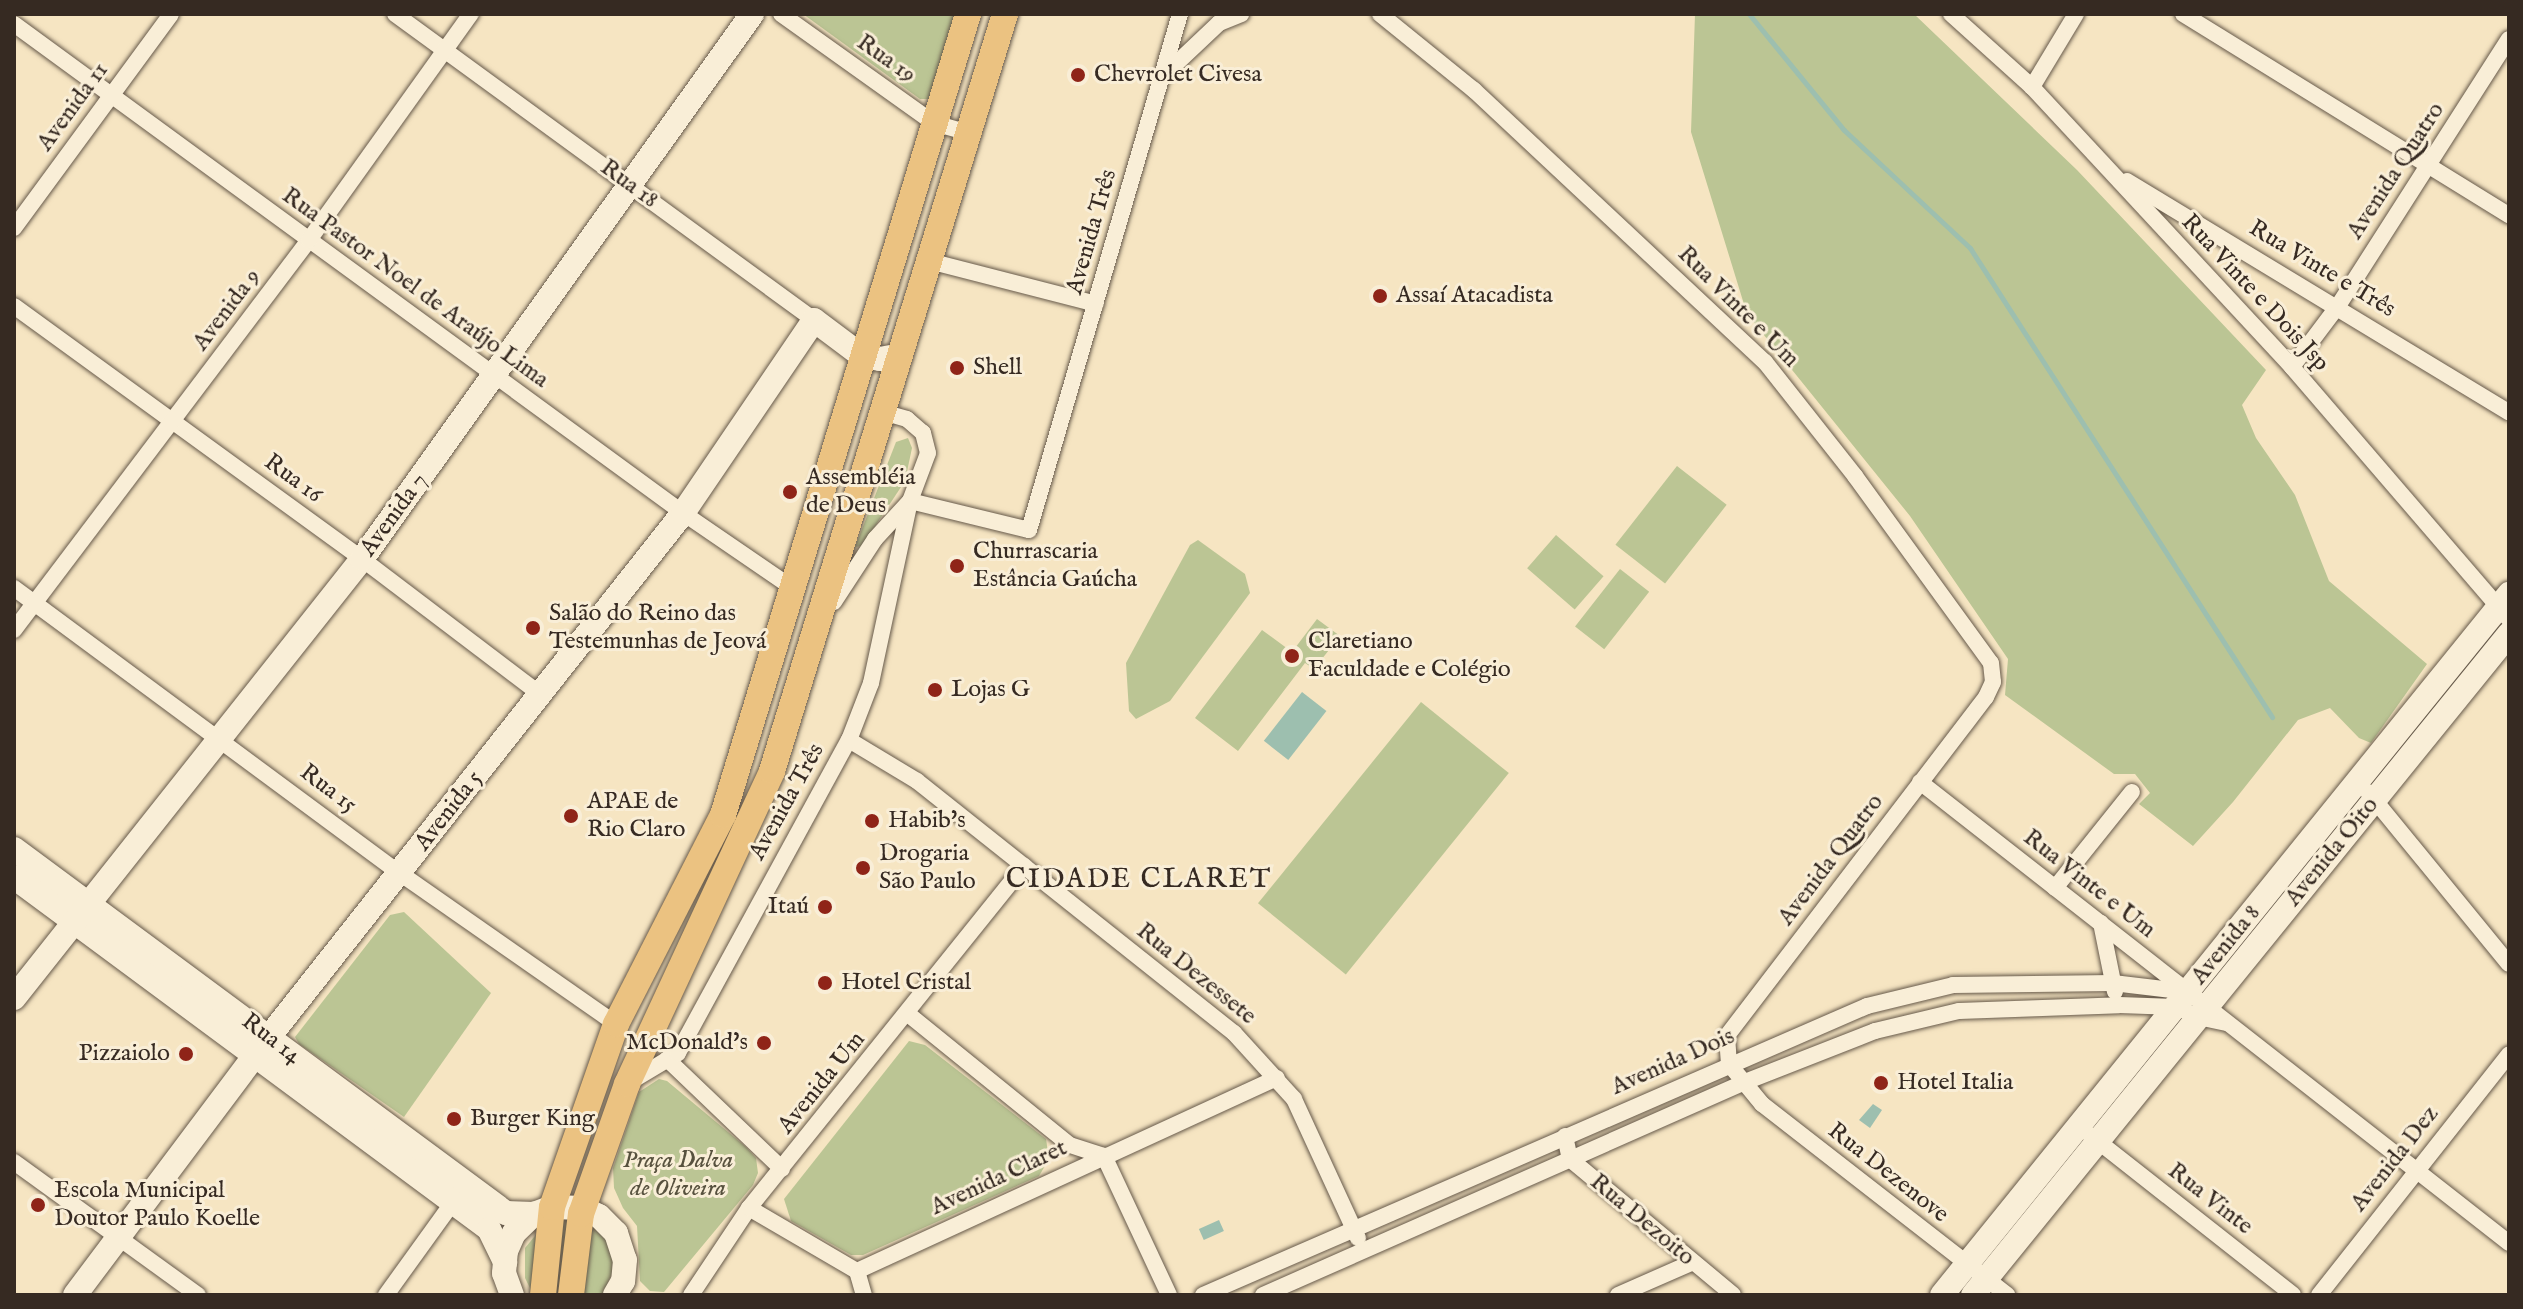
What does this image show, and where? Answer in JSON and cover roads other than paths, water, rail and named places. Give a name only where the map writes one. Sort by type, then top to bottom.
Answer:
[{"type":"main road","name":"Avenida 7","points":[[14,998],[362,559],[496,376],[752,14]]},
{"type":"main road","points":[[543,1295],[543,1210],[616,1024],[723,815],[968,14]]},
{"type":"main road","points":[[571,1295],[583,1208],[627,1084],[772,771],[1005,14]]},
{"type":"main road","points":[[949,75],[962,85],[984,82]]},
{"type":"main road","points":[[915,185],[934,182],[948,200]]},
{"type":"main road","name":"Rua 18","points":[[814,320],[862,356]]},
{"type":"main road","name":"Avenida 5","points":[[75,1295],[262,1046],[401,874],[683,513],[814,320]]},
{"type":"main road","points":[[862,356],[880,359],[900,355]]},
{"type":"main road","points":[[2366,791],[2506,607]]},
{"type":"main road","name":"Avenida Oito","points":[[2088,1134],[2366,791],[2509,634]]},
{"type":"main road","name":"Rua 14","points":[[14,849],[82,912],[262,1046],[506,1213],[583,1208]]},
{"type":"main road","name":"Rua 14","points":[[14,877],[82,912]]},
{"type":"main road","name":"Rua 14","points":[[262,1046],[489,1229],[505,1262],[504,1273],[512,1295]]},
{"type":"main road","points":[[1942,1295],[1975,1280],[2088,1134]]},
{"type":"main road","points":[[583,1208],[599,1216],[616,1233],[625,1260],[624,1290]]},
{"type":"main road","points":[[505,1262],[514,1233],[543,1210]]},
{"type":"street","name":"Avenida 11","points":[[14,228],[171,14]]},
{"type":"street","name":"Rua 18","points":[[395,14],[814,320]]},
{"type":"street","name":"Avenida 9","points":[[14,630],[309,240],[471,14]]},
{"type":"street","name":"Rua 19","points":[[781,14],[934,123],[968,133]]},
{"type":"street","name":"Avenida Três","points":[[910,501],[1029,530],[1180,14]]},
{"type":"street","points":[[1162,77],[1219,23],[1241,14]]},
{"type":"street","name":"Rua Vinte e Um","points":[[1380,14],[1474,90],[1765,362],[1855,476],[1983,650],[1993,674],[1990,691]]},
{"type":"street","name":"Rua Vinte e Dois Jsp","points":[[1951,14],[2032,87],[2292,367],[2506,607]]},
{"type":"street","points":[[2032,87],[2076,14]]},
{"type":"street","points":[[2183,14],[2509,215]]},
{"type":"street","name":"Rua Pastor Noel de Araújo Lima","points":[[14,24],[683,513],[791,587]]},
{"type":"street","name":"Avenida Quatro","points":[[2292,367],[2338,306],[2509,39]]},
{"type":"street","name":"Rua Vinte e Três","points":[[2109,170],[2509,412]]},
{"type":"street","points":[[929,261],[1096,304]]},
{"type":"street","name":"Rua 16","points":[[14,306],[362,559],[540,694]]},
{"type":"street","name":"Avenida Três","points":[[627,1084],[678,1053],[849,740],[871,683],[910,501],[928,453],[923,433],[907,419],[883,412]]},
{"type":"street","points":[[811,646],[844,582],[875,539],[910,501]]},
{"type":"street","name":"Rua 15","points":[[14,588],[401,874],[616,1024]]},
{"type":"street","name":"Avenida Quatro","points":[[1729,1064],[1727,1036],[1990,691]]},
{"type":"street","name":"Rua Dezessete","points":[[849,740],[917,781],[1234,1033],[1294,1099],[1363,1250]]},
{"type":"street","name":"Rua Vinte e Um","points":[[1920,782],[2101,923],[2192,1006],[2227,1023],[2509,1243]]},
{"type":"street","points":[[2366,791],[2509,964]]},
{"type":"street","points":[[2055,888],[2132,792]]},
{"type":"street","name":"Avenida Um","points":[[691,1295],[749,1208],[1024,866]]},
{"type":"street","points":[[2101,923],[2119,1005]]},
{"type":"street","name":"Avenida Dois","points":[[1203,1295],[1867,1006],[1953,985],[2113,983],[2192,1006]]},
{"type":"street","name":"Avenida Dois","points":[[1263,1295],[1745,1082],[1875,1031],[1959,1011],[2119,1005],[2192,1006]]},
{"type":"street","points":[[908,1014],[1070,1145],[1104,1156],[1169,1295]]},
{"type":"street","name":"Avenida Dez","points":[[2319,1295],[2509,1054]]},
{"type":"street","points":[[667,1059],[782,1169]]},
{"type":"street","name":"Rua Dezenove","points":[[1729,1064],[1762,1104],[1975,1280],[2007,1295]]},
{"type":"street","name":"Avenida Claret","points":[[857,1271],[1277,1078]]},
{"type":"street","name":"Rua Vinte","points":[[2088,1134],[2293,1295]]},
{"type":"street","name":"Rua Dezoito","points":[[1565,1136],[1570,1159],[1733,1295]]},
{"type":"street","points":[[1538,1149],[1546,1169]]},
{"type":"street","points":[[14,1162],[198,1295]]},
{"type":"street","points":[[386,1295],[453,1202]]},
{"type":"street","points":[[749,1208],[857,1271],[864,1295]]},
{"type":"street","points":[[1618,1295],[1691,1263]]},
{"type":"waterway","points":[[1749,14],[1844,130],[1970,248],[2272,717]]},
{"type":"place","name":"Chevrolet Civesa","points":[[1078,75]]},
{"type":"place","name":"Assaí Atacadista","points":[[1380,296]]},
{"type":"place","name":"Shell","points":[[957,368]]},
{"type":"place","name":"Assembléia de Deus","points":[[790,492]]},
{"type":"place","name":"Churrascaria Estância Gaúcha","points":[[957,566]]},
{"type":"place","name":"Salão do Reino das Testemunhas de Jeová","points":[[533,628]]},
{"type":"place","name":"Claretiano Faculdade e Colégio","points":[[1292,656]]},
{"type":"place","name":"Lojas G","points":[[935,690]]},
{"type":"place","name":"APAE de Rio Claro","points":[[571,816]]},
{"type":"place","name":"Habib's","points":[[872,821]]},
{"type":"place","name":"Drogaria São Paulo","points":[[863,868]]},
{"type":"place","name":"Itaú","points":[[825,907]]},
{"type":"place","name":"Hotel Cristal","points":[[825,983]]},
{"type":"place","name":"McDonald's","points":[[764,1043]]},
{"type":"place","name":"Pizzaiolo","points":[[186,1054]]},
{"type":"place","name":"Hotel Italia","points":[[1881,1083]]},
{"type":"place","name":"Burger King","points":[[454,1119]]},
{"type":"place","name":"Escola Municipal Doutor Paulo Koelle","points":[[38,1205]]},
{"type":"district","name":"CIDADE CLARET","points":[[1139,880]]},
{"type":"park label","name":"Praça Dalva de Oliveira","points":[[678,1175]]}]
